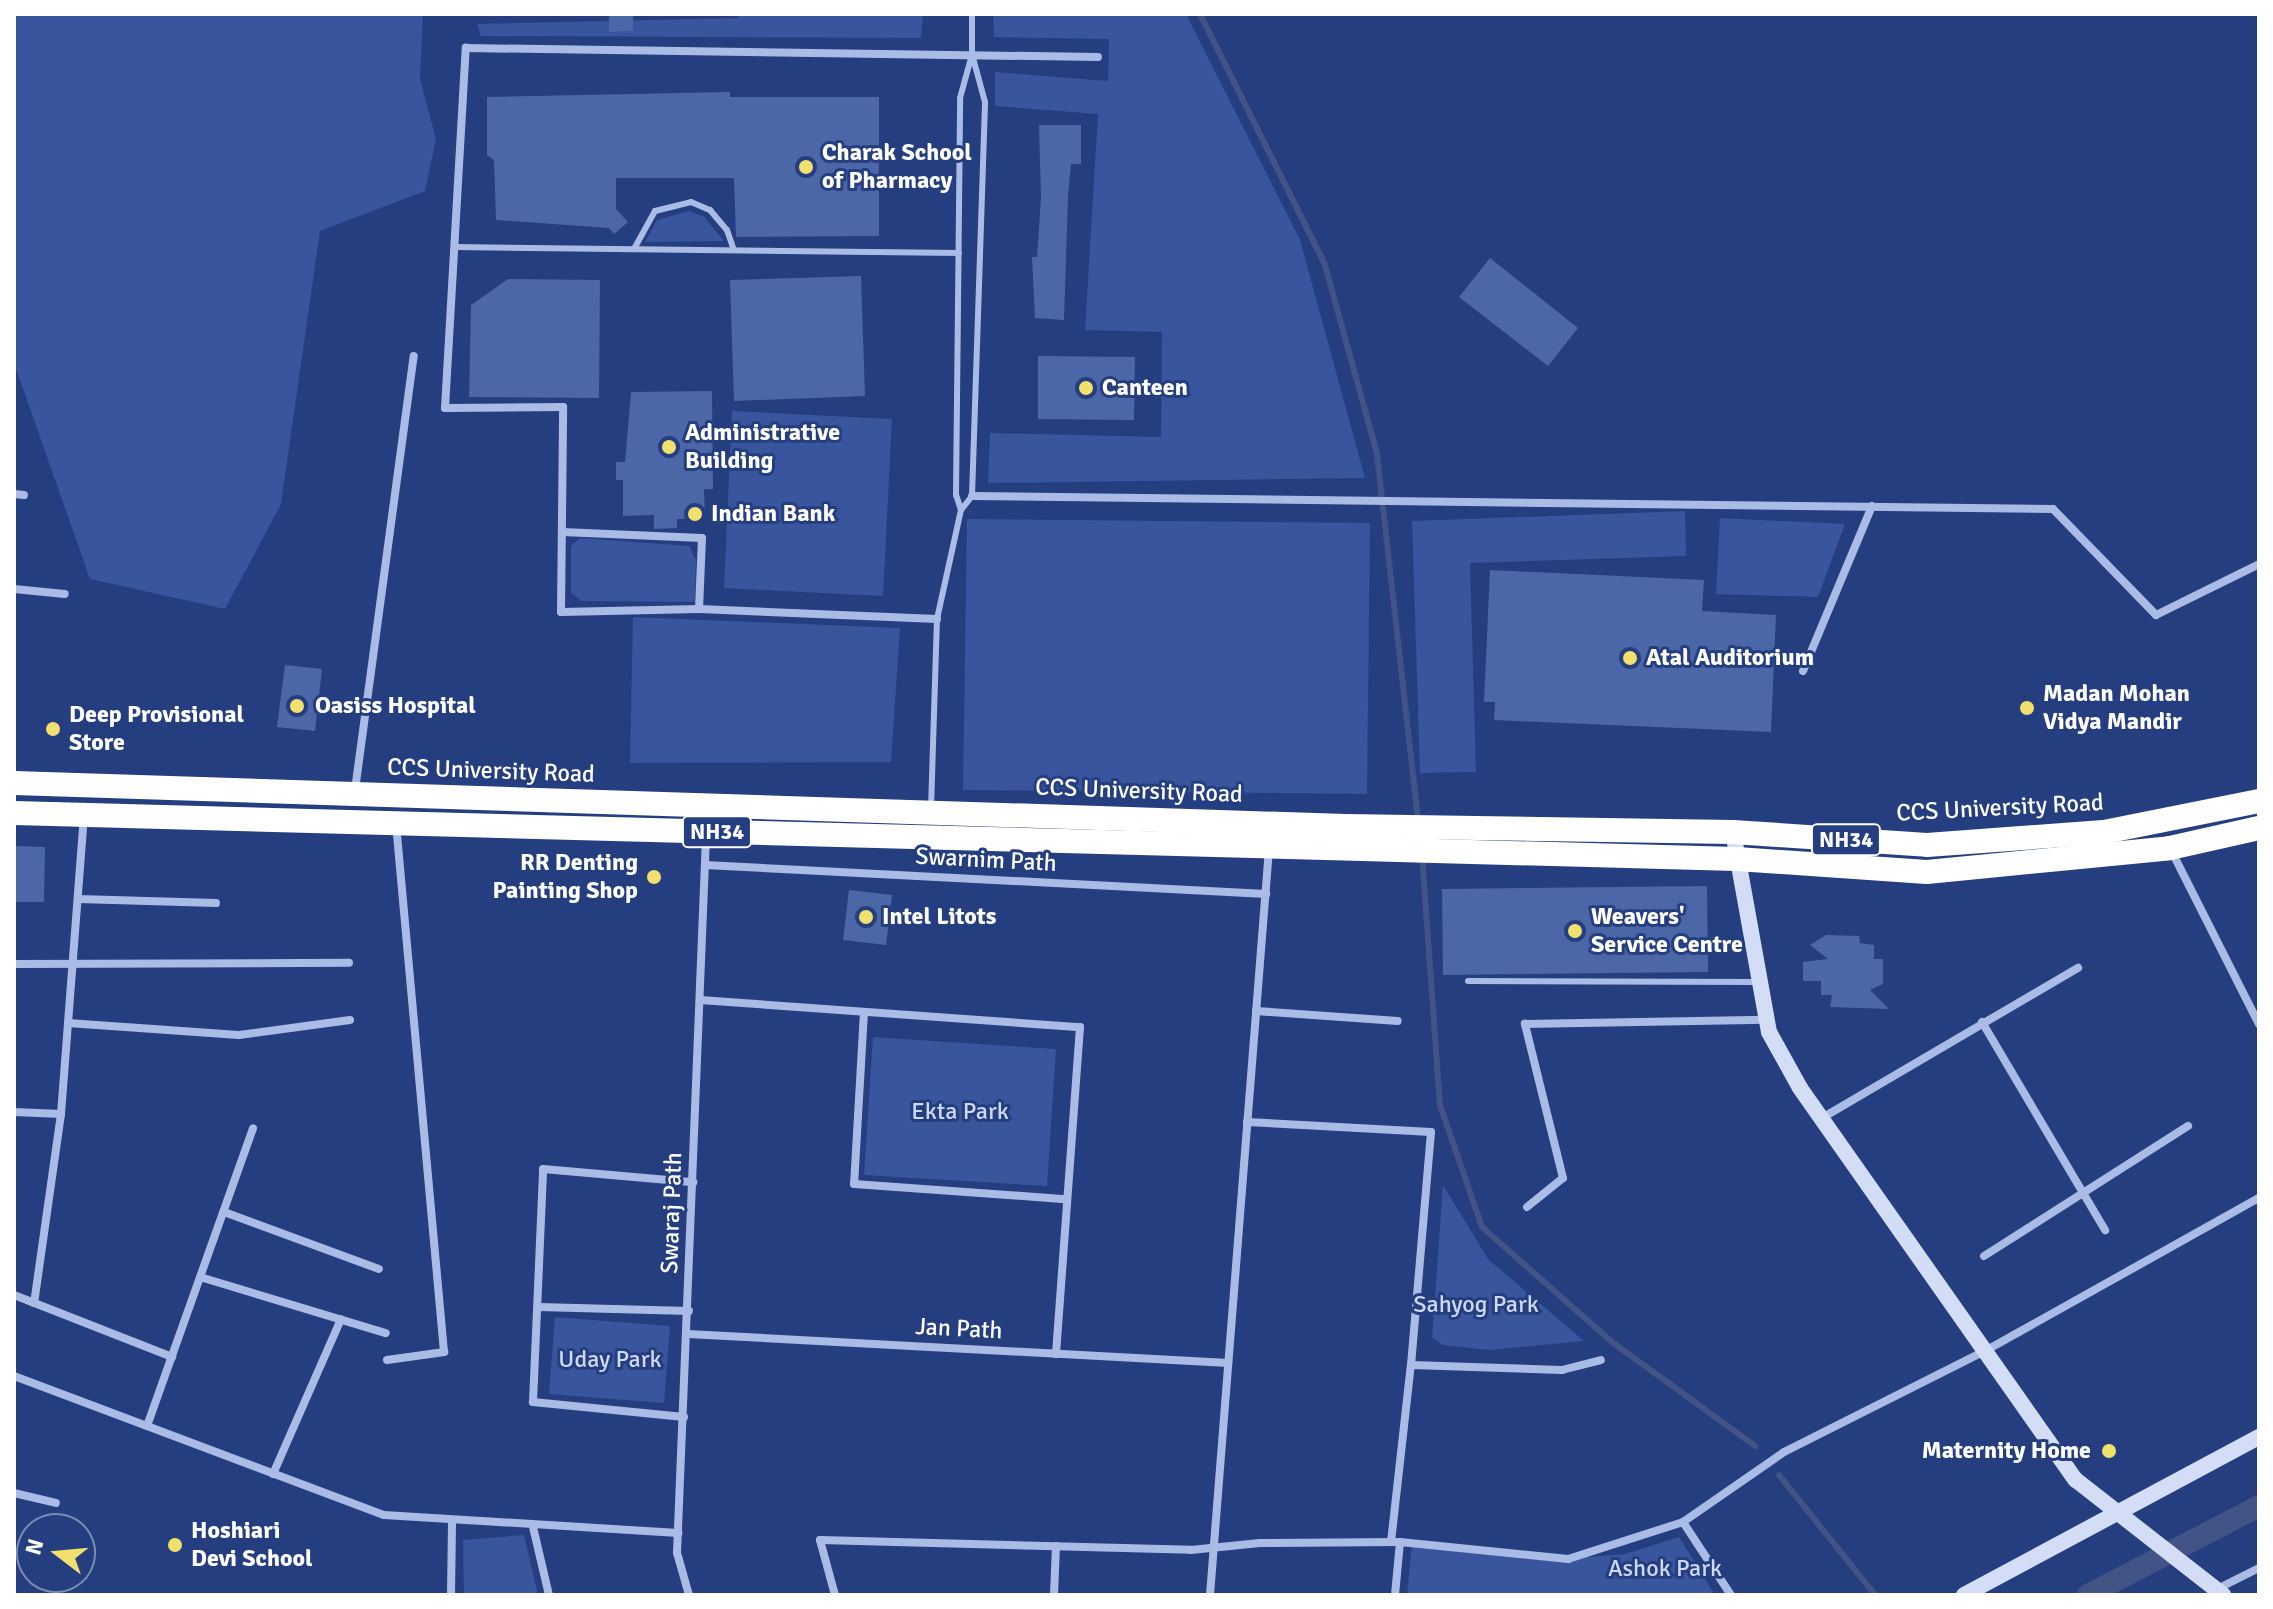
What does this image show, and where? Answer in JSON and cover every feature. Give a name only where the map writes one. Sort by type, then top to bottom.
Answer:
[{"type":"highway","name":"CCS University Road","points":[[14,783],[931,812],[1270,835]]},
{"type":"highway","name":"CCS University Road","points":[[1422,839],[1733,832],[1927,845],[2104,832],[2259,801]]},
{"type":"highway","name":"CCS University Road","points":[[14,813],[706,831],[1422,839],[1927,872],[2170,848],[2259,828]]},
{"type":"street","points":[[937,619],[699,609],[561,612],[563,407],[445,408],[466,48],[1098,57]]},
{"type":"street","points":[[354,795],[414,356]]},
{"type":"street","points":[[972,496],[2053,509],[2156,615],[2259,564]]},
{"type":"street","points":[[1803,671],[1872,506]]},
{"type":"street","points":[[562,532],[702,538],[699,609]]},
{"type":"street","points":[[14,589],[65,594]]},
{"type":"street","points":[[34,1303],[61,1114],[84,817]]},
{"type":"street","points":[[387,1360],[444,1352],[396,824]]},
{"type":"street","name":"Swaraj Path","points":[[689,1595],[677,1553],[706,831]]},
{"type":"street","points":[[1733,832],[1767,1020],[1800,1088],[2076,1480],[2149,1535],[2215,1593],[2259,1568]]},
{"type":"street","points":[[1210,1595],[1270,835]]},
{"type":"street","points":[[2170,848],[2259,1024]]},
{"type":"street","name":"Swarnim Path","points":[[705,865],[1266,894]]},
{"type":"street","points":[[78,899],[216,903]]},
{"type":"street","points":[[14,964],[73,961],[349,963]]},
{"type":"street","points":[[1821,1119],[2078,968]]},
{"type":"street","points":[[700,1000],[1080,1027],[1056,1354]]},
{"type":"street","points":[[1256,1011],[1398,1021]]},
{"type":"street","points":[[864,1012],[854,1184],[1065,1199]]},
{"type":"street","points":[[68,1023],[239,1035],[350,1020]]},
{"type":"street","points":[[1527,1207],[1563,1178],[1525,1024],[1767,1020]]},
{"type":"street","points":[[1982,1022],[2105,1230]]},
{"type":"street","points":[[14,1112],[61,1114]]},
{"type":"street","points":[[1247,1122],[1431,1132],[1396,1542],[1395,1595]]},
{"type":"street","points":[[1984,1256],[2188,1126]]},
{"type":"street","points":[[147,1426],[253,1128]]},
{"type":"street","points":[[684,1417],[533,1402],[543,1169],[693,1182]]},
{"type":"street","points":[[835,1595],[820,1540],[1187,1550],[1396,1542],[1555,1560],[1683,1522],[1784,1452],[1985,1351],[2259,1198]]},
{"type":"street","points":[[224,1212],[379,1269]]},
{"type":"street","points":[[200,1277],[386,1333]]},
{"type":"street","points":[[14,1295],[172,1357]]},
{"type":"street","points":[[539,1307],[689,1311]]},
{"type":"street","points":[[273,1474],[341,1319]]},
{"type":"street","name":"Jan Path","points":[[688,1334],[1228,1363]]},
{"type":"street","points":[[1411,1365],[1562,1370],[1601,1360]]},
{"type":"street","points":[[14,1376],[384,1515],[533,1527],[678,1533]]},
{"type":"street","points":[[1964,1595],[2259,1437]]},
{"type":"street","points":[[14,1493],[56,1503]]},
{"type":"street","points":[[451,1595],[452,1521]]},
{"type":"street","points":[[1683,1522],[1731,1595]]},
{"type":"street","points":[[533,1527],[549,1595]]},
{"type":"street","points":[[1054,1595],[1056,1546]]},
{"type":"lane","points":[[931,812],[937,619],[961,510],[972,496],[985,102],[972,54],[972,14]]},
{"type":"lane","points":[[961,510],[956,495],[960,98],[972,54]]},
{"type":"lane","points":[[634,249],[655,211],[670,203],[691,202],[710,210],[727,230],[734,250]]},
{"type":"lane","points":[[454,247],[959,253]]},
{"type":"lane","points":[[1468,981],[1760,982]]},
{"type":"green space","points":[[14,14],[423,14],[420,79],[436,139],[425,191],[320,231],[281,504],[225,609],[90,579],[14,363]]},
{"type":"green space","points":[[738,14],[923,14],[921,38],[481,36],[477,24],[738,18]]},
{"type":"green space","points":[[993,14],[1186,14],[1300,240],[1365,478],[988,483],[990,433],[1161,437],[1162,332],[1085,330],[1098,114],[995,106],[995,72],[1108,81],[1109,39],[994,37]]},
{"type":"green space","points":[[689,211],[704,217],[724,241],[645,242],[657,220]]},
{"type":"green space","points":[[732,411],[892,419],[883,596],[724,588]]},
{"type":"green space","points":[[1685,511],[1686,556],[1470,563],[1476,772],[1420,773],[1412,521]]},
{"type":"green space","points":[[1720,518],[1845,524],[1818,597],[1716,594]]},
{"type":"green space","points":[[967,519],[1370,523],[1367,794],[963,790]]},
{"type":"green space","points":[[580,538],[689,546],[696,560],[695,602],[582,601],[571,593],[571,546]]},
{"type":"green space","points":[[633,617],[900,628],[891,762],[630,763]]},
{"type":"green space","name":"Ekta Park","points":[[873,1037],[1056,1049],[1047,1186],[864,1175]]},
{"type":"green space","name":"Sahyog Park","points":[[1443,1185],[1488,1259],[1584,1341],[1489,1350],[1443,1345],[1432,1338]]},
{"type":"green space","name":"Uday Park","points":[[555,1317],[670,1326],[664,1403],[549,1394]]},
{"type":"green space","points":[[524,1535],[538,1595],[464,1595],[463,1540]]},
{"type":"green space","name":"Ashok Park","points":[[1679,1537],[1715,1595],[1407,1595],[1412,1543],[1555,1560],[1625,1554]]},
{"type":"building","points":[[609,14],[633,14],[633,31],[609,32]]},
{"type":"building","points":[[730,92],[730,97],[879,97],[879,236],[736,237],[734,178],[616,178],[616,209],[628,222],[614,234],[609,228],[496,220],[494,160],[487,155],[487,97]]},
{"type":"building","points":[[1039,125],[1081,125],[1081,164],[1071,164],[1068,197],[1064,320],[1035,318],[1032,257],[1037,257],[1041,198]]},
{"type":"building","points":[[1490,258],[1578,328],[1548,366],[1459,297]]},
{"type":"building","points":[[861,276],[865,396],[734,401],[730,280]]},
{"type":"building","points":[[508,279],[600,280],[599,398],[469,397],[471,305]]},
{"type":"building","name":"Canteen","points":[[1038,356],[1135,357],[1134,420],[1038,419]]},
{"type":"building","name":"Administrative Building","points":[[712,391],[713,489],[704,489],[705,519],[677,519],[677,528],[654,529],[654,515],[623,516],[623,480],[616,480],[616,462],[625,462],[631,392]]},
{"type":"building","name":"Atal Auditorium","points":[[1490,570],[1704,580],[1702,611],[1776,615],[1771,732],[1494,720],[1495,702],[1484,702]]},
{"type":"building","points":[[285,665],[322,669],[315,731],[277,727]]},
{"type":"building","points":[[14,846],[45,847],[44,902],[14,902]]},
{"type":"building","name":"Weavers' Service Centre","points":[[1707,886],[1708,972],[1443,975],[1442,889]]},
{"type":"building","points":[[849,890],[892,895],[886,945],[843,940]]},
{"type":"building","points":[[1826,935],[1859,936],[1860,943],[1874,945],[1874,959],[1883,959],[1883,984],[1870,990],[1889,1009],[1830,1007],[1832,995],[1821,995],[1821,981],[1803,981],[1803,962],[1828,959],[1810,945]]},
{"type":"waterway","points":[[1200,14],[1325,265],[1377,454],[1418,820]]},
{"type":"waterway","points":[[1422,855],[1440,1105],[1482,1227],[1612,1342],[1755,1446]]},
{"type":"waterway","points":[[1779,1475],[1875,1595]]},
{"type":"waterway","points":[[2088,1595],[2259,1506]]},
{"type":"place","name":"Charak School of Pharmacy","points":[[806,167]]},
{"type":"place","name":"Canteen","points":[[1086,388]]},
{"type":"place","name":"Administrative Building","points":[[669,447]]},
{"type":"place","name":"Indian Bank","points":[[695,514]]},
{"type":"place","name":"Atal Auditorium","points":[[1630,658]]},
{"type":"place","name":"Oasiss Hospital","points":[[297,706]]},
{"type":"place","name":"Madan Mohan Vidya Mandir","points":[[2027,708]]},
{"type":"place","name":"Deep Provisional Store","points":[[53,729]]},
{"type":"place","name":"RR Denting Painting Shop","points":[[654,877]]},
{"type":"place","name":"Intel Litots","points":[[866,917]]},
{"type":"place","name":"Weavers' Service Centre","points":[[1575,931]]},
{"type":"place","name":"Maternity Home","points":[[2109,1451]]},
{"type":"place","name":"Hoshiari Devi School","points":[[175,1545]]}]
